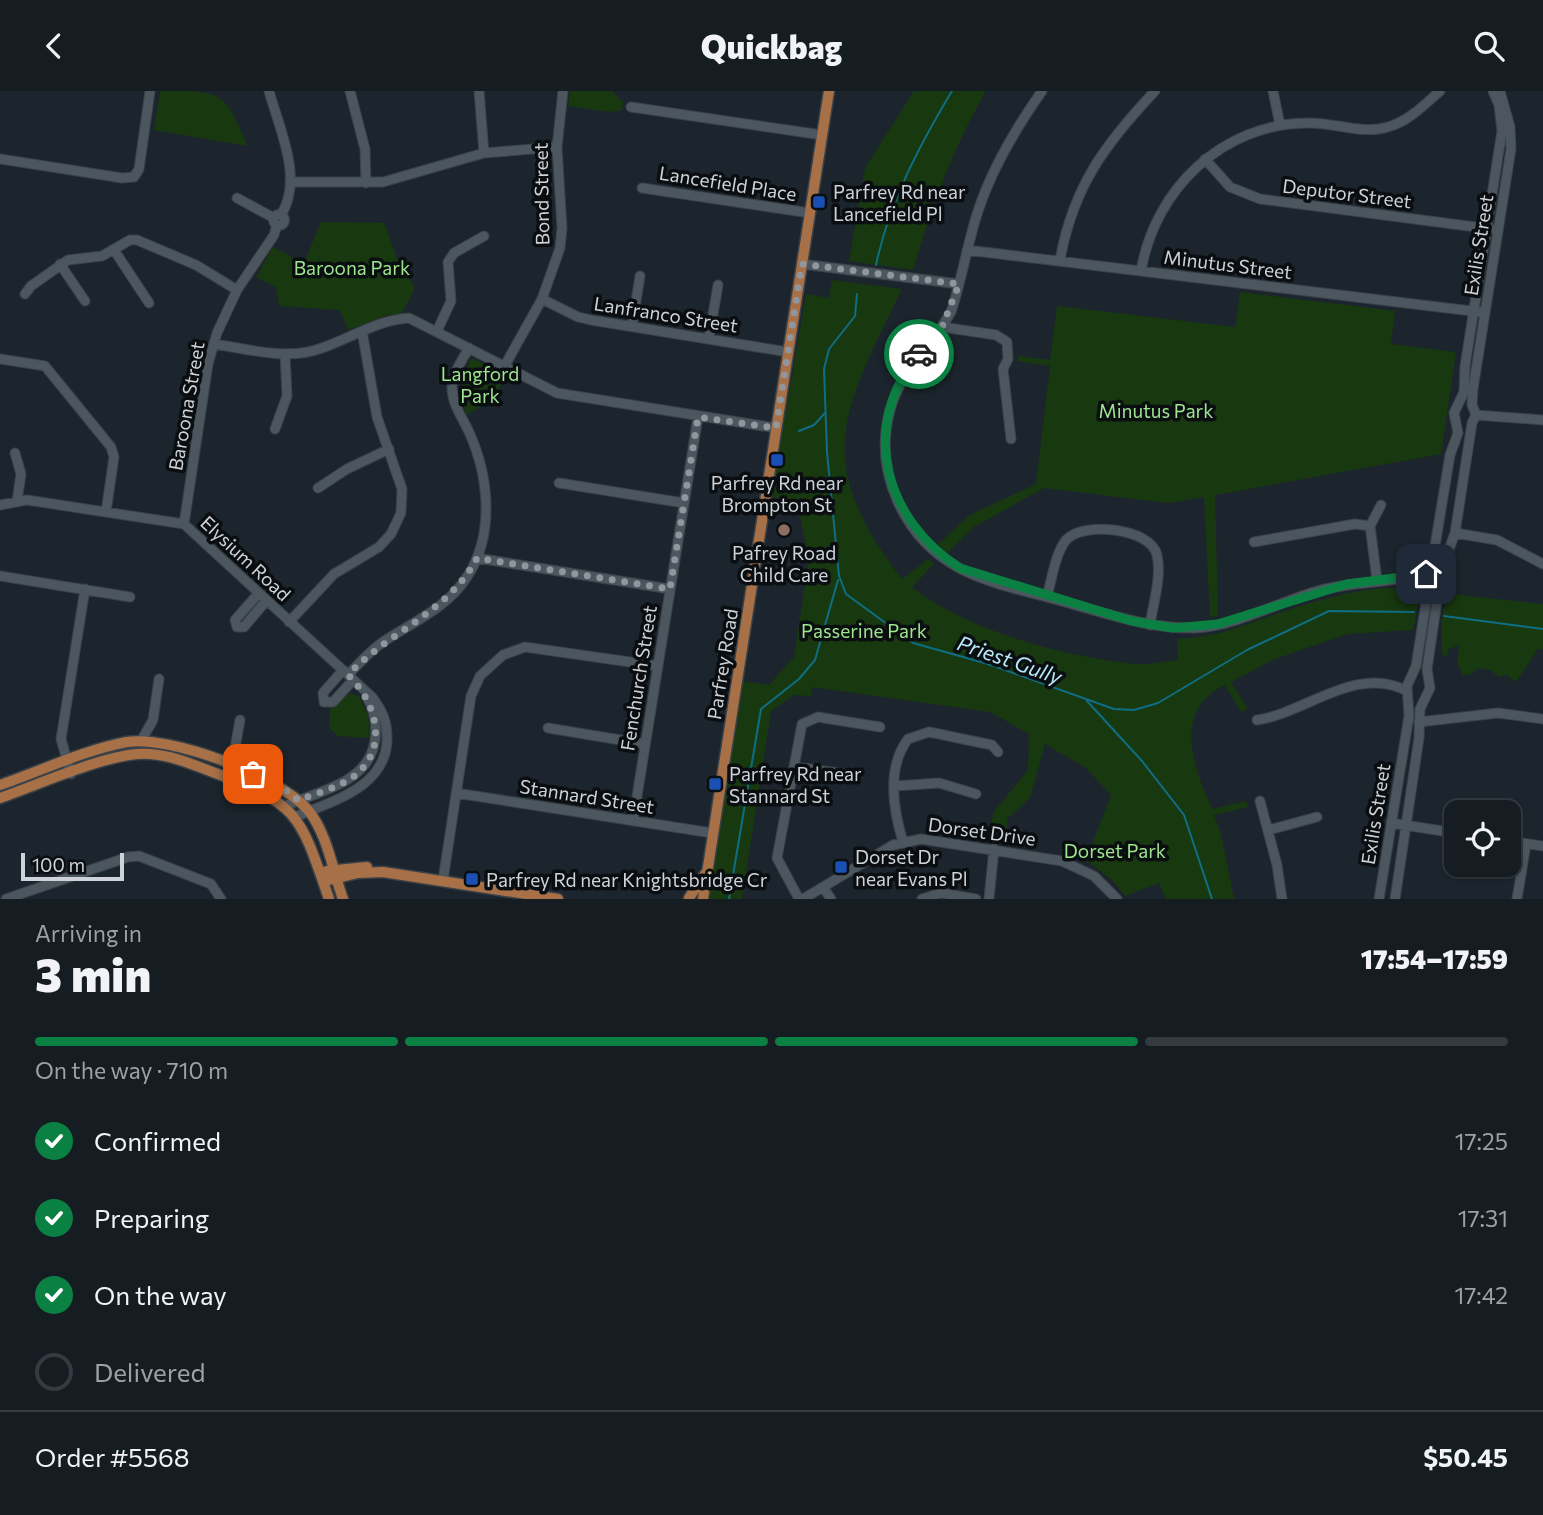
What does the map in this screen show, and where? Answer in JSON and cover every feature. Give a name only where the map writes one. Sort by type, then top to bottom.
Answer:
[{"type":"main road","name":"Parfrey Road","points":[[703,899],[829,91]]},
{"type":"main road","points":[[0,785],[113,746],[141,741],[162,742],[267,779],[298,800],[309,811],[343,899]]},
{"type":"main road","points":[[0,798],[124,756],[159,755],[262,790],[285,806],[303,829],[329,899]]},
{"type":"main road","points":[[322,877],[359,866],[558,899]]},
{"type":"main road","name":"Parfrey Road","points":[[691,899],[707,869]]},
{"type":"main road","points":[[334,874],[383,872]]},
{"type":"main road","points":[[343,899],[346,888],[358,873]]},
{"type":"street","points":[[0,159],[122,178],[134,177],[139,169],[150,91]]},
{"type":"street","name":"Baroona Street","points":[[184,524],[214,344],[225,312],[274,235],[277,219],[286,205],[290,182],[287,157],[270,91]]},
{"type":"street","points":[[350,91],[362,134],[366,183]]},
{"type":"street","points":[[479,91],[484,153]]},
{"type":"street","name":"Bond Street","points":[[505,367],[542,299],[556,264],[561,238],[557,147],[563,91]]},
{"type":"street","points":[[1042,91],[1011,138],[990,179],[959,284],[942,327],[911,364],[897,388],[886,436],[886,464],[892,486],[910,525],[939,555],[982,577],[1150,625],[1198,628],[1320,591],[1397,579],[1437,568],[1446,571]]},
{"type":"street","points":[[1060,260],[1070,215],[1088,173],[1126,121],[1155,91]]},
{"type":"street","points":[[1273,91],[1280,125]]},
{"type":"street","points":[[1141,271],[1155,221],[1176,188],[1205,159],[1240,137],[1280,125],[1323,123],[1386,128],[1406,120],[1440,91]]},
{"type":"street","name":"Exilis Street","points":[[1379,899],[1409,716],[1409,686],[1428,572],[1450,456],[1458,433],[1455,409],[1465,385],[1465,366],[1502,131],[1499,105],[1493,91]]},
{"type":"street","name":"Exilis Street","points":[[1395,899],[1419,738],[1419,722],[1424,698],[1430,688],[1427,669],[1437,601],[1450,583],[1446,571],[1446,554],[1455,533],[1474,419],[1472,405],[1512,141],[1500,91]]},
{"type":"street","points":[[631,107],[822,135]]},
{"type":"street","points":[[290,182],[366,183],[400,179],[484,153],[557,147]]},
{"type":"street","name":"Deputor Street","points":[[1205,159],[1230,187],[1260,199],[1498,230]]},
{"type":"street","name":"Lancefield Place","points":[[642,188],[810,213]]},
{"type":"street","points":[[237,198],[277,219]]},
{"type":"street","points":[[437,331],[451,300],[448,262],[454,253],[484,236]]},
{"type":"street","points":[[25,294],[68,260],[102,256],[130,240],[137,240],[206,270],[237,290]]},
{"type":"street","points":[[114,250],[149,303]]},
{"type":"street","name":"Minutus Street","points":[[967,250],[1485,313]]},
{"type":"street","points":[[61,264],[85,301]]},
{"type":"street","points":[[802,264],[959,284]]},
{"type":"street","points":[[632,326],[640,276]]},
{"type":"street","points":[[709,338],[718,285]]},
{"type":"street","name":"Lanfranco Street","points":[[542,299],[578,317],[788,352]]},
{"type":"street","points":[[214,344],[285,354],[320,349],[385,321],[409,318],[557,393],[776,428]]},
{"type":"street","points":[[942,327],[1003,338],[1009,348],[1003,369],[1011,439]]},
{"type":"street","points":[[289,622],[334,574],[379,547],[397,523],[402,489],[377,418],[362,331]]},
{"type":"street","points":[[351,678],[382,643],[426,617],[450,597],[467,577],[477,558],[484,521],[485,486],[479,459],[455,405],[452,389],[454,377],[469,348]]},
{"type":"street","points":[[275,429],[287,396],[285,354]]},
{"type":"street","points":[[0,359],[35,362],[45,366],[111,447],[114,457],[106,512]]},
{"type":"street","points":[[1459,404],[1472,405]]},
{"type":"street","name":"Fenchurch Street","points":[[633,821],[698,417]]},
{"type":"street","points":[[1456,420],[1465,425],[1474,419],[1543,420]]},
{"type":"street","points":[[318,488],[364,459],[389,449]]},
{"type":"street","points":[[15,453],[21,474],[17,501]]},
{"type":"street","points":[[559,483],[684,503]]},
{"type":"street","name":"Elysium Road","points":[[0,505],[17,501],[184,524],[351,678],[384,715],[388,741],[382,763],[357,790],[295,817]]},
{"type":"street","points":[[1377,580],[1370,526],[1381,505]]},
{"type":"street","points":[[1254,542],[1355,524],[1370,526]]},
{"type":"street","points":[[1047,596],[1060,550],[1075,533],[1095,529],[1137,534],[1146,539],[1157,556],[1150,625]]},
{"type":"street","points":[[1455,533],[1497,540],[1543,564]]},
{"type":"street","points":[[477,558],[670,589]]},
{"type":"street","points":[[0,576],[131,597]]},
{"type":"street","points":[[1397,579],[1443,592]]},
{"type":"street","points":[[71,774],[61,739],[85,589]]},
{"type":"street","points":[[258,594],[235,620],[237,627],[244,628],[266,601]]},
{"type":"street","points":[[443,880],[471,696],[480,676],[503,655],[525,647],[658,666]]},
{"type":"street","points":[[1257,720],[1272,718],[1356,684],[1409,686],[1422,676],[1428,681]]},
{"type":"street","name":"Elysium Road","points":[[285,806],[348,780],[371,755],[376,725],[370,703],[351,678]]},
{"type":"street","points":[[141,741],[153,720],[159,679]]},
{"type":"street","points":[[1409,686],[1414,698],[1424,698]]},
{"type":"street","points":[[1419,722],[1485,714],[1543,719]]},
{"type":"street","points":[[801,899],[777,858],[796,767],[800,729],[813,717],[880,727]]},
{"type":"street","points":[[153,720],[162,742]]},
{"type":"street","points":[[239,769],[235,748],[240,720]]},
{"type":"street","points":[[548,729],[645,744]]},
{"type":"street","points":[[903,842],[893,810],[899,751],[908,739],[923,732],[992,745],[998,752]]},
{"type":"street","points":[[215,760],[226,757],[235,748]]},
{"type":"street","points":[[796,767],[846,774]]},
{"type":"street","points":[[895,786],[939,783],[976,795]]},
{"type":"street","name":"Stannard Street","points":[[456,793],[712,833]]},
{"type":"street","points":[[1260,801],[1269,830],[1282,899]]},
{"type":"street","points":[[1269,830],[1317,817]]},
{"type":"street","points":[[1391,823],[1444,831]]},
{"type":"street","name":"Dorset Drive","points":[[801,899],[881,851],[903,842],[939,841],[1045,857],[1076,867],[1094,876],[1116,899]]},
{"type":"street","points":[[1521,842],[1543,846]]},
{"type":"street","points":[[1517,899],[1526,843]]},
{"type":"street","points":[[989,899],[994,849]]},
{"type":"street","points":[[6,899],[128,857],[139,856],[211,884],[221,899]]},
{"type":"street","points":[[823,887],[831,899]]},
{"type":"street","points":[[922,899],[941,894],[976,899]]},
{"type":"green space","points":[[160,91],[198,92],[219,98],[233,114],[248,146],[154,130]]},
{"type":"green space","points":[[570,91],[612,91],[623,102],[622,110],[609,112],[568,106]]},
{"type":"green space","points":[[914,91],[986,91],[944,178],[913,270],[849,261],[865,168]]},
{"type":"green space","name":"Baroona Park","points":[[321,222],[384,223],[398,261],[415,288],[402,313],[385,316],[348,330],[340,310],[279,306],[276,287],[256,277],[273,247],[304,263]]},
{"type":"green space","name":"Passerine Park","points":[[832,280],[902,289],[864,369],[852,403],[845,435],[846,467],[855,501],[873,538],[902,579],[928,559],[934,564],[912,587],[960,617],[1049,648],[1140,664],[1178,660],[1177,639],[1220,633],[1326,599],[1384,588],[1405,590],[1419,598],[1413,630],[1347,634],[1275,659],[1231,682],[1248,709],[1241,712],[1225,685],[1208,696],[1198,710],[1192,725],[1194,759],[1212,809],[1246,801],[1248,807],[1214,815],[1221,834],[1234,899],[1166,899],[1159,883],[1125,896],[1113,881],[1086,860],[1111,795],[1085,767],[1045,744],[1030,798],[1008,818],[1004,842],[990,839],[993,813],[1028,770],[1029,734],[990,712],[812,687],[811,696],[794,695],[771,711],[742,899],[706,899],[741,681],[769,685],[794,657],[809,559],[797,502],[771,497],[806,294],[829,298]]},
{"type":"green space","name":"Minutus Park","points":[[1240,292],[1395,311],[1391,344],[1456,352],[1441,454],[1215,495],[1218,615],[1210,618],[1204,497],[1168,503],[1044,488],[974,527],[947,553],[938,544],[970,515],[1036,484],[1050,366],[1017,361],[1018,356],[1050,360],[1057,306],[1235,327]]},
{"type":"green space","name":"Langford Park","points":[[472,358],[506,376],[493,399],[467,415],[461,399],[461,386]]},
{"type":"green space","points":[[1450,594],[1543,604],[1543,649],[1538,649],[1516,682],[1507,675],[1499,677],[1490,670],[1478,668],[1472,674],[1463,675],[1457,663],[1459,645],[1449,649],[1446,657],[1442,654],[1442,616]]},
{"type":"green space","points":[[350,693],[359,696],[368,716],[370,738],[338,736],[329,728],[330,709]]},
{"type":"waterway","name":"Priest Gully","points":[[876,265],[889,219],[906,175],[952,91]]},
{"type":"waterway","name":"Priest Gully","points":[[857,294],[855,316],[829,349],[824,369],[827,452],[839,576],[846,594],[913,643],[988,664],[1114,709],[1134,710],[1158,703],[1247,650],[1329,611],[1414,612]]},
{"type":"waterway","points":[[799,431],[814,425],[825,413]]},
{"type":"waterway","points":[[729,899],[761,709],[799,679],[815,660],[838,580]]},
{"type":"waterway","points":[[1444,616],[1543,629]]},
{"type":"waterway","name":"Priest Gully","points":[[1087,701],[1142,761],[1184,815],[1212,899]]},
{"type":"way so far","points":[[253,774],[280,786],[298,800],[334,787],[357,773],[371,755],[376,725],[370,703],[361,687],[348,675],[382,643],[426,617],[450,597],[467,577],[477,558],[670,589],[698,417],[776,428],[802,264],[959,284],[951,312],[919,354]]},
{"type":"place","name":"Parfrey Rd near Lancefield Pl","points":[[819,202]]},
{"type":"place","name":"Parfrey Rd near Brompton St","points":[[777,460]]},
{"type":"place","name":"Pafrey Road Child Care","points":[[784,530]]},
{"type":"place","name":"Parfrey Rd near Stannard St","points":[[715,784]]},
{"type":"place","name":"Dorset Dr near Evans Pl","points":[[841,867]]},
{"type":"place","name":"Parfrey Rd near Knightsbridge Cr","points":[[472,879]]},
{"type":"route","points":[[919,354],[897,388],[886,436],[886,464],[900,507],[910,525],[939,555],[960,568],[982,577],[1132,621],[1173,628],[1198,628],[1218,624],[1347,584],[1426,574]]},
{"type":"park label","name":"Dorset Park","points":[[1115,850]]}]
